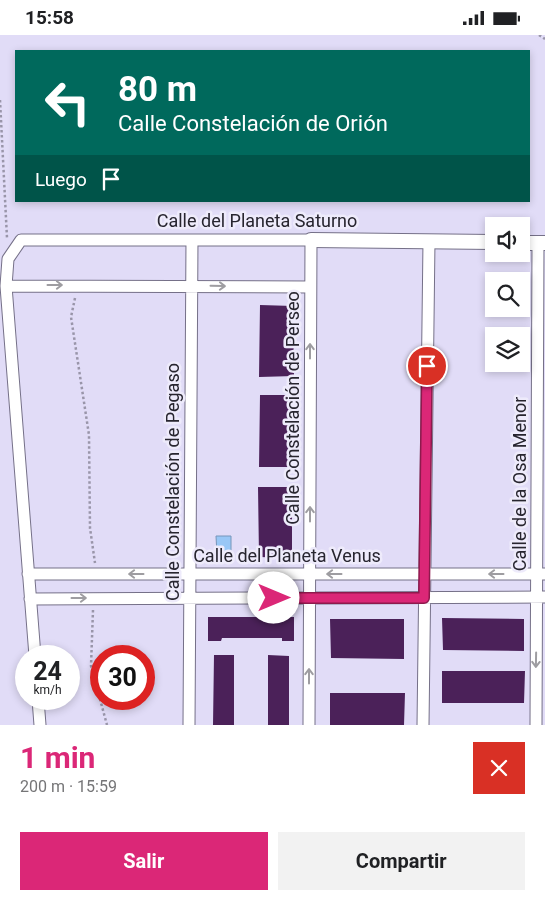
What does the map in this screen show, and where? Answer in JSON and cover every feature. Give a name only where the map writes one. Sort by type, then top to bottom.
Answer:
[{"type":"street","name":"Calle del Planeta Saturno","points":[[8,259],[21,240],[485,242]]},
{"type":"street","name":"Calle Constelación de Pegaso","points":[[188,725],[192,240]]},
{"type":"street","name":"Calle Constelación de Perseo","points":[[309,725],[311,240]]},
{"type":"street","points":[[423,725],[429,241]]},
{"type":"street","name":"Calle de la Osa Menor","points":[[536,725],[541,597],[542,243]]},
{"type":"street","points":[[8,259],[6,286],[34,645]]},
{"type":"street","points":[[6,286],[192,285],[310,287]]},
{"type":"street","name":"Calle del Planeta Venus","points":[[28,574],[541,574]]},
{"type":"street","points":[[30,599],[541,597]]},
{"type":"street","points":[[39,710],[40,725]]},
{"type":"path","points":[[539,35],[545,39]]},
{"type":"path","points":[[0,100],[8,259]]},
{"type":"path","points":[[78,285],[71,317],[89,435],[90,528],[97,574]]},
{"type":"path","points":[[94,598],[91,666],[107,725]]},
{"type":"water","points":[[216,536],[231,536],[231,554],[217,555]]},
{"type":"building","points":[[260,305],[293,306],[294,376],[259,377]]},
{"type":"building","points":[[260,395],[292,395],[293,467],[259,467]]},
{"type":"building","points":[[258,487],[292,487],[292,558],[259,557]]},
{"type":"building","points":[[208,617],[294,617],[294,641],[282,641],[282,638],[222,638],[221,641],[208,641]]},
{"type":"building","points":[[442,618],[524,619],[524,651],[443,650]]},
{"type":"building","points":[[330,619],[404,619],[404,659],[331,658]]},
{"type":"building","points":[[214,655],[234,655],[234,725],[213,725]]},
{"type":"building","points":[[268,655],[289,656],[289,725],[268,725]]},
{"type":"building","points":[[442,671],[525,671],[524,703],[442,703]]},
{"type":"building","points":[[330,693],[405,693],[404,725],[330,725]]},
{"type":"route","points":[[274,598],[424,598],[427,366]]}]
